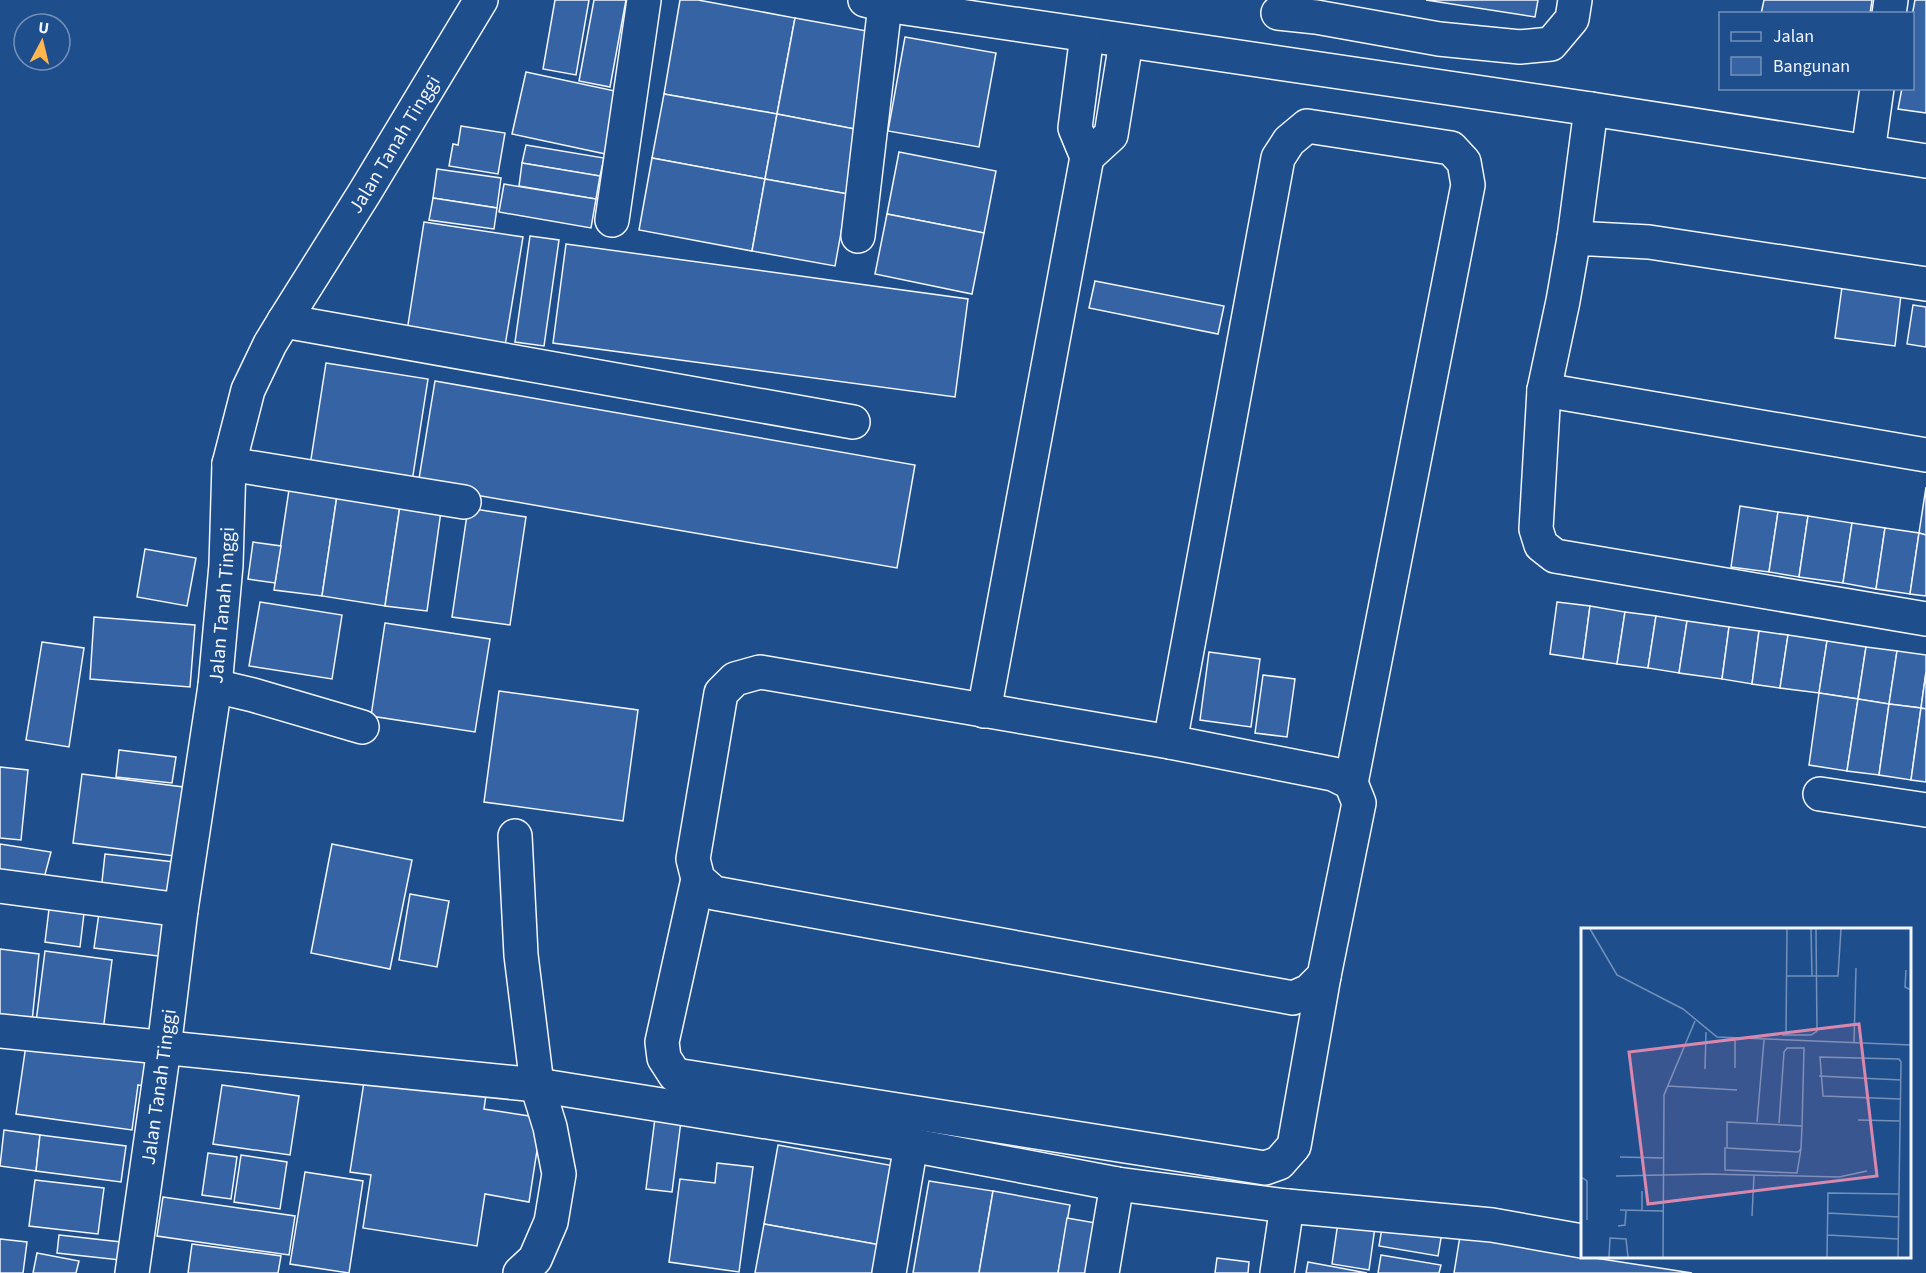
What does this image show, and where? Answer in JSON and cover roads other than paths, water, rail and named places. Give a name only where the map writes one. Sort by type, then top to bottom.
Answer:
[{"type":"street","name":"Jalan Tanah Tinggi","points":[[132,1273],[181,910],[215,686],[226,565],[229,464],[248,390],[270,344],[481,0]]},
{"type":"street","points":[[612,220],[644,0]]},
{"type":"street","points":[[1278,13],[1317,9],[1439,39],[1520,47],[1551,44],[1572,19],[1575,0]]},
{"type":"street","points":[[858,236],[875,3],[1926,161]]},
{"type":"street","points":[[984,711],[1087,157],[1075,128],[1087,35]]},
{"type":"street","points":[[1087,157],[1111,135],[1126,42]]},
{"type":"street","points":[[1868,152],[1877,90]]},
{"type":"street","points":[[1591,109],[1574,238],[1544,390],[1536,529],[1541,545],[1555,556],[1926,619]]},
{"type":"street","points":[[1170,742],[1278,158],[1289,141],[1306,126],[1451,148],[1464,162],[1468,185],[1351,783],[1359,803],[1324,976],[1294,1146],[1279,1163],[1265,1168],[675,1075],[664,1058],[662,1042],[698,879],[693,859],[721,693],[735,679],[760,672],[1170,742],[1333,774],[1351,783]]},
{"type":"street","points":[[1574,238],[1649,242],[1926,284]]},
{"type":"street","points":[[284,321],[853,422]]},
{"type":"street","points":[[1544,390],[1926,455]]},
{"type":"street","points":[[229,464],[464,502]]},
{"type":"street","points":[[215,686],[253,694],[362,727]]},
{"type":"street","points":[[1821,794],[1926,810]]},
{"type":"street","points":[[515,836],[521,955],[537,1085],[550,1127],[559,1174],[551,1222],[535,1259],[520,1273]]},
{"type":"street","points":[[698,879],[714,893],[1293,998],[1309,990],[1324,976]]},
{"type":"street","points":[[0,886],[181,910]]},
{"type":"street","points":[[0,1031],[537,1085],[911,1145],[1117,1184],[1287,1206],[1492,1225],[1581,1241]]},
{"type":"street","points":[[889,1273],[911,1145]]},
{"type":"street","points":[[1102,1273],[1117,1184]]},
{"type":"street","points":[[1277,1273],[1287,1206]]}]
